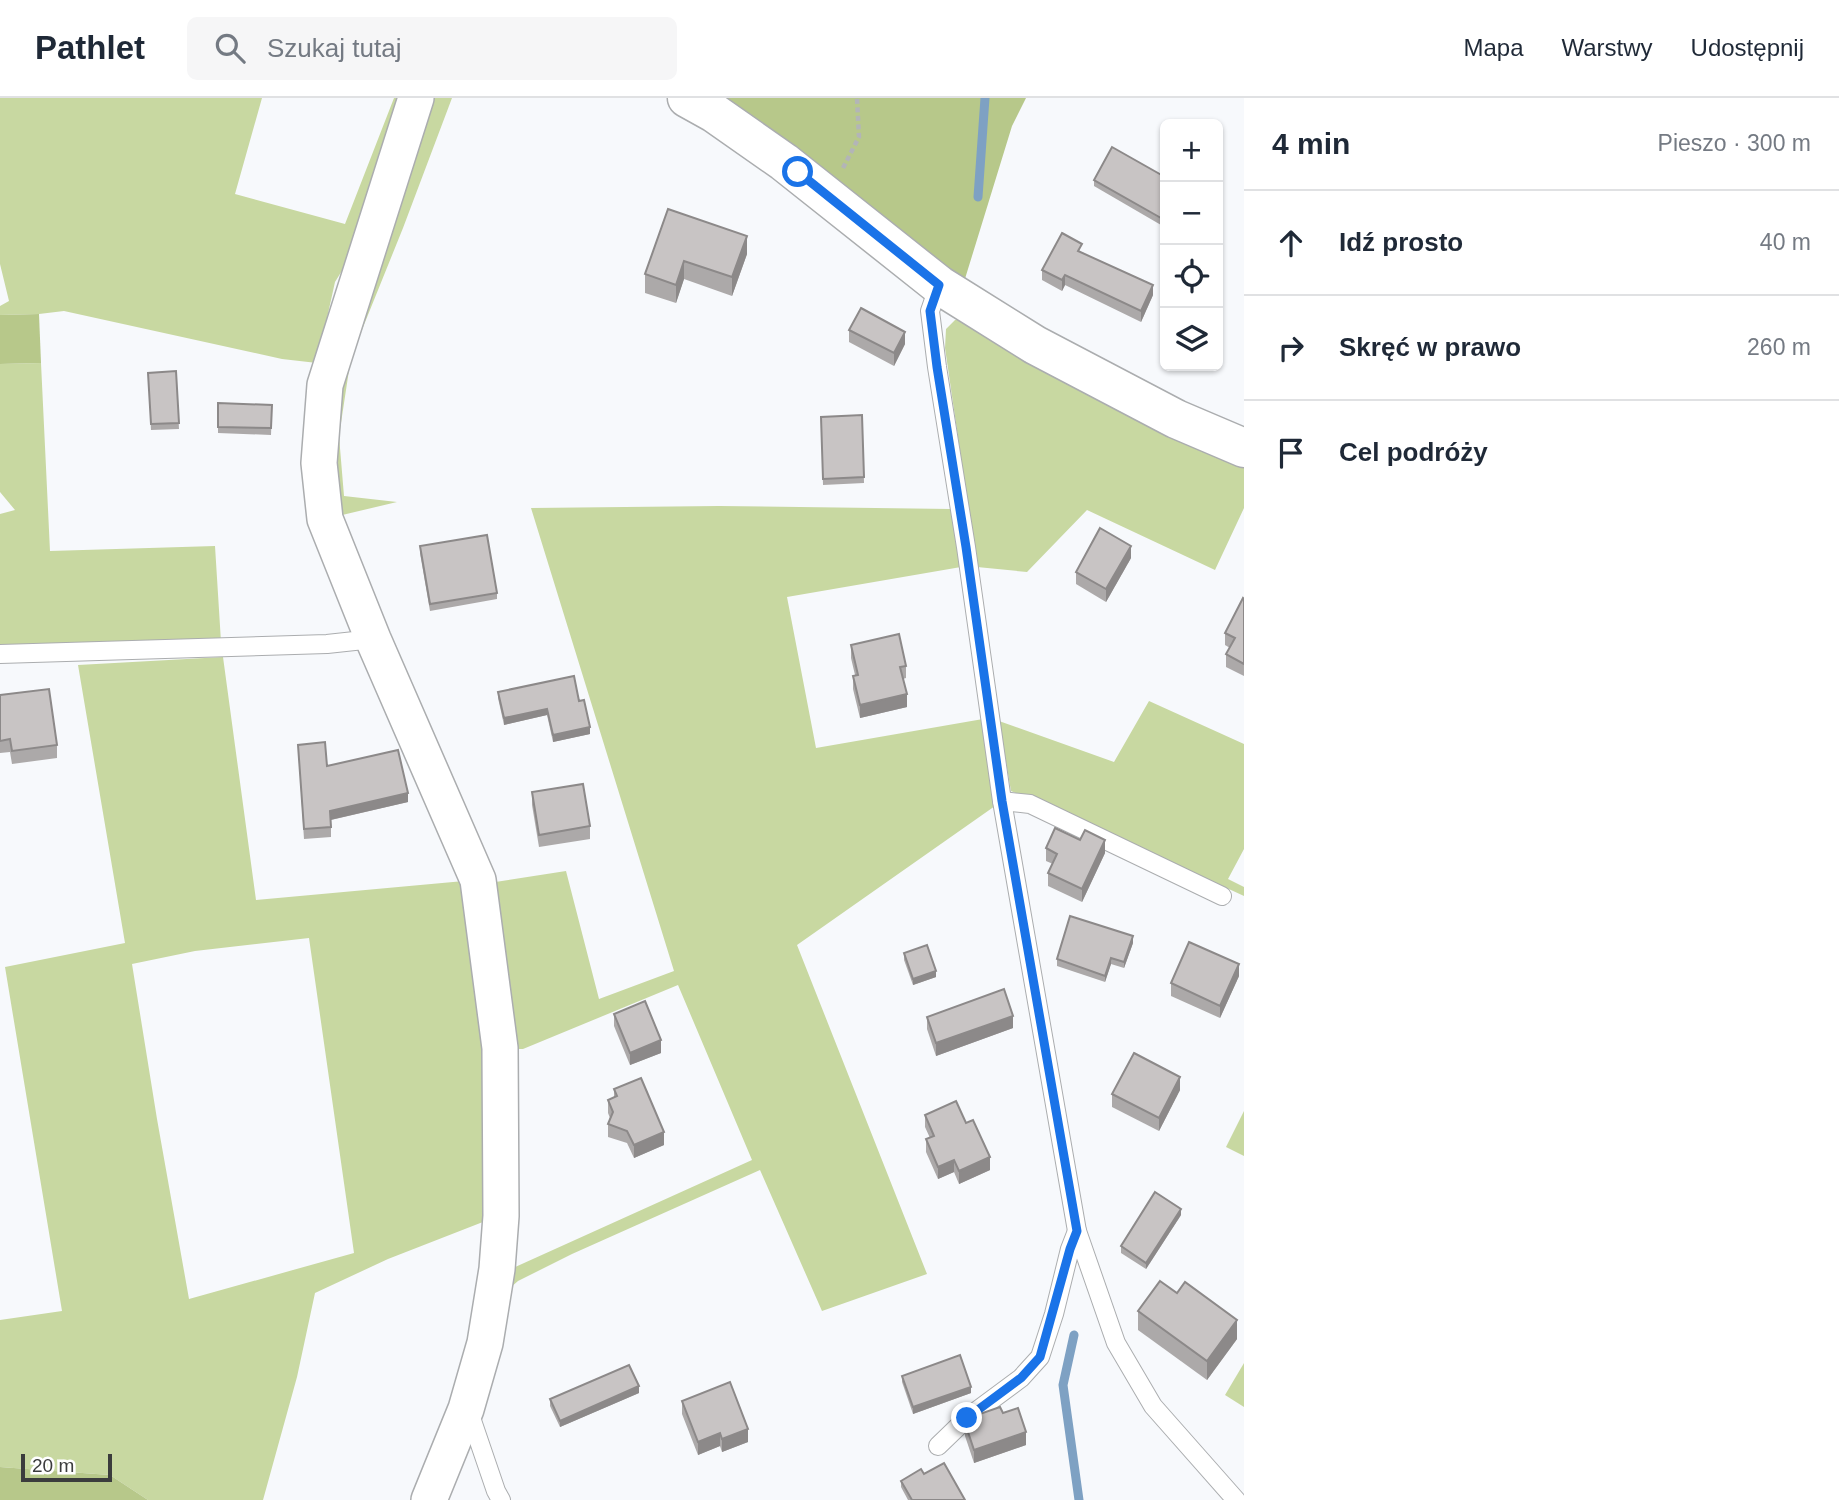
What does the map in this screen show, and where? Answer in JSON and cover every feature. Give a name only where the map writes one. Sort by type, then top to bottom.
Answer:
[{"type":"street","points":[[416,98],[325,385],[318,463],[325,519],[373,639],[478,880],[500,1048],[501,1216],[497,1269],[485,1343],[467,1406],[429,1500]]},
{"type":"street","points":[[687,98],[714,113],[764,148],[939,285],[1035,345],[1176,419],[1244,448]]},
{"type":"lane","points":[[939,285],[930,311],[935,356],[969,566],[1002,801],[1077,1231],[1122,1354],[1153,1406],[1236,1500]]},
{"type":"lane","points":[[0,654],[300,645],[373,639]]},
{"type":"lane","points":[[1002,801],[1030,804],[1222,896]]},
{"type":"lane","points":[[938,1446],[967,1418],[1021,1378],[1040,1357],[1077,1231]]},
{"type":"lane","points":[[467,1406],[501,1500]]},
{"type":"path","points":[[828,197],[859,137],[857,98]]},
{"type":"green space","points":[[0,98],[262,98],[235,194],[345,224],[394,98],[402,98],[356,248],[335,282],[317,363],[282,359],[64,311],[0,315],[0,306],[9,301],[0,264]]},
{"type":"green space","points":[[430,98],[452,98],[351,357],[339,436],[344,496],[397,502],[338,516],[333,481],[335,391]]},
{"type":"green space","points":[[713,98],[1026,98],[1012,126],[964,282]]},
{"type":"green space","points":[[39,314],[41,363],[0,364],[0,315]]},
{"type":"green space","points":[[955,320],[964,320],[1244,462],[1244,508],[1215,570],[1087,510],[1027,572],[977,567],[945,348],[946,329]]},
{"type":"green space","points":[[41,363],[50,551],[215,546],[221,642],[0,648],[0,514],[15,510],[0,492],[0,364]]},
{"type":"green space","points":[[719,506],[951,509],[961,567],[787,597],[816,748],[983,719],[995,806],[797,945],[927,1274],[822,1311],[760,1170],[572,1254],[518,1281],[510,1288],[513,1268],[752,1160],[678,985],[523,1049],[508,1049],[489,883],[566,871],[599,999],[674,971],[531,508]]},
{"type":"green space","points":[[223,657],[256,900],[464,881],[482,967],[488,1220],[388,1259],[315,1293],[297,1377],[263,1500],[148,1500],[110,1475],[0,1467],[0,1320],[62,1311],[5,967],[125,943],[78,665]],"holes":[[[309,938],[354,1253],[189,1299],[132,964],[195,951]]]},
{"type":"green space","points":[[1149,701],[1244,744],[1244,849],[1228,879],[1244,887],[1244,896],[1011,791],[999,721],[1114,762]]},
{"type":"green space","points":[[1244,1111],[1244,1156],[1226,1147]]},
{"type":"green space","points":[[1244,1363],[1244,1407],[1225,1395]]},
{"type":"green space","points":[[0,1467],[110,1475],[148,1500],[0,1500]]},
{"type":"building","points":[[1112,147],[1160,174],[1160,217],[1094,180]]},
{"type":"building","points":[[668,209],[747,236],[732,277],[684,261],[676,285],[645,274]]},
{"type":"building","points":[[1062,233],[1082,244],[1078,251],[1153,285],[1141,311],[1065,275],[1062,280],[1042,270]]},
{"type":"building","points":[[861,308],[905,332],[894,353],[849,330]]},
{"type":"building","points":[[176,371],[179,423],[151,424],[148,373]]},
{"type":"building","points":[[218,403],[272,405],[271,428],[218,427]]},
{"type":"building","points":[[862,415],[864,477],[823,479],[821,417]]},
{"type":"building","points":[[1100,528],[1131,546],[1106,589],[1076,572]]},
{"type":"building","points":[[487,535],[497,593],[430,604],[420,546]]},
{"type":"building","points":[[1243,598],[1244,664],[1226,654],[1235,638],[1225,633]]},
{"type":"building","points":[[899,634],[906,666],[900,667],[907,694],[860,705],[853,676],[858,675],[851,645]]},
{"type":"building","points":[[574,676],[579,701],[584,700],[590,727],[553,735],[547,709],[504,718],[498,692]]},
{"type":"building","points":[[49,689],[57,745],[12,751],[10,739],[0,741],[0,695]]},
{"type":"building","points":[[325,742],[327,766],[398,750],[408,793],[330,811],[331,827],[304,829],[298,745]]},
{"type":"building","points":[[583,784],[590,826],[539,835],[532,792]]},
{"type":"building","points":[[1055,828],[1080,840],[1085,830],[1105,840],[1082,889],[1048,873],[1057,854],[1046,848]]},
{"type":"building","points":[[1070,916],[1133,936],[1124,962],[1111,958],[1105,976],[1057,959]]},
{"type":"building","points":[[1189,942],[1239,964],[1220,1006],[1171,983]]},
{"type":"building","points":[[927,945],[936,971],[913,979],[904,953]]},
{"type":"building","points":[[1004,989],[1013,1016],[936,1043],[927,1017]]},
{"type":"building","points":[[645,1001],[661,1040],[630,1053],[614,1014]]},
{"type":"building","points":[[1134,1053],[1180,1077],[1159,1118],[1112,1094]]},
{"type":"building","points":[[641,1078],[664,1132],[634,1145],[627,1131],[608,1124],[613,1112],[608,1100],[617,1096],[614,1089]]},
{"type":"building","points":[[956,1101],[966,1123],[973,1120],[990,1157],[959,1171],[954,1160],[938,1167],[926,1139],[934,1136],[925,1115]]},
{"type":"building","points":[[1155,1192],[1181,1209],[1146,1263],[1121,1246]]},
{"type":"building","points":[[1160,1281],[1177,1293],[1185,1282],[1237,1320],[1207,1361],[1138,1311]]},
{"type":"building","points":[[960,1355],[971,1387],[913,1407],[902,1376]]},
{"type":"building","points":[[629,1365],[639,1386],[560,1421],[550,1399]]},
{"type":"building","points":[[730,1382],[748,1429],[722,1439],[720,1433],[698,1442],[682,1401]]},
{"type":"building","points":[[1000,1407],[1003,1413],[1018,1408],[1026,1432],[974,1450],[965,1423],[971,1417]]},
{"type":"building","points":[[944,1463],[965,1500],[912,1500],[901,1481],[921,1469],[924,1474]]},
{"type":"waterway","points":[[978,197],[985,98]]},
{"type":"waterway","points":[[1074,1335],[1063,1385],[1079,1500]]},
{"type":"route","points":[[798,172],[939,285],[930,311],[937,367],[1002,801],[1077,1231],[1040,1357],[1021,1378],[967,1418]]}]
